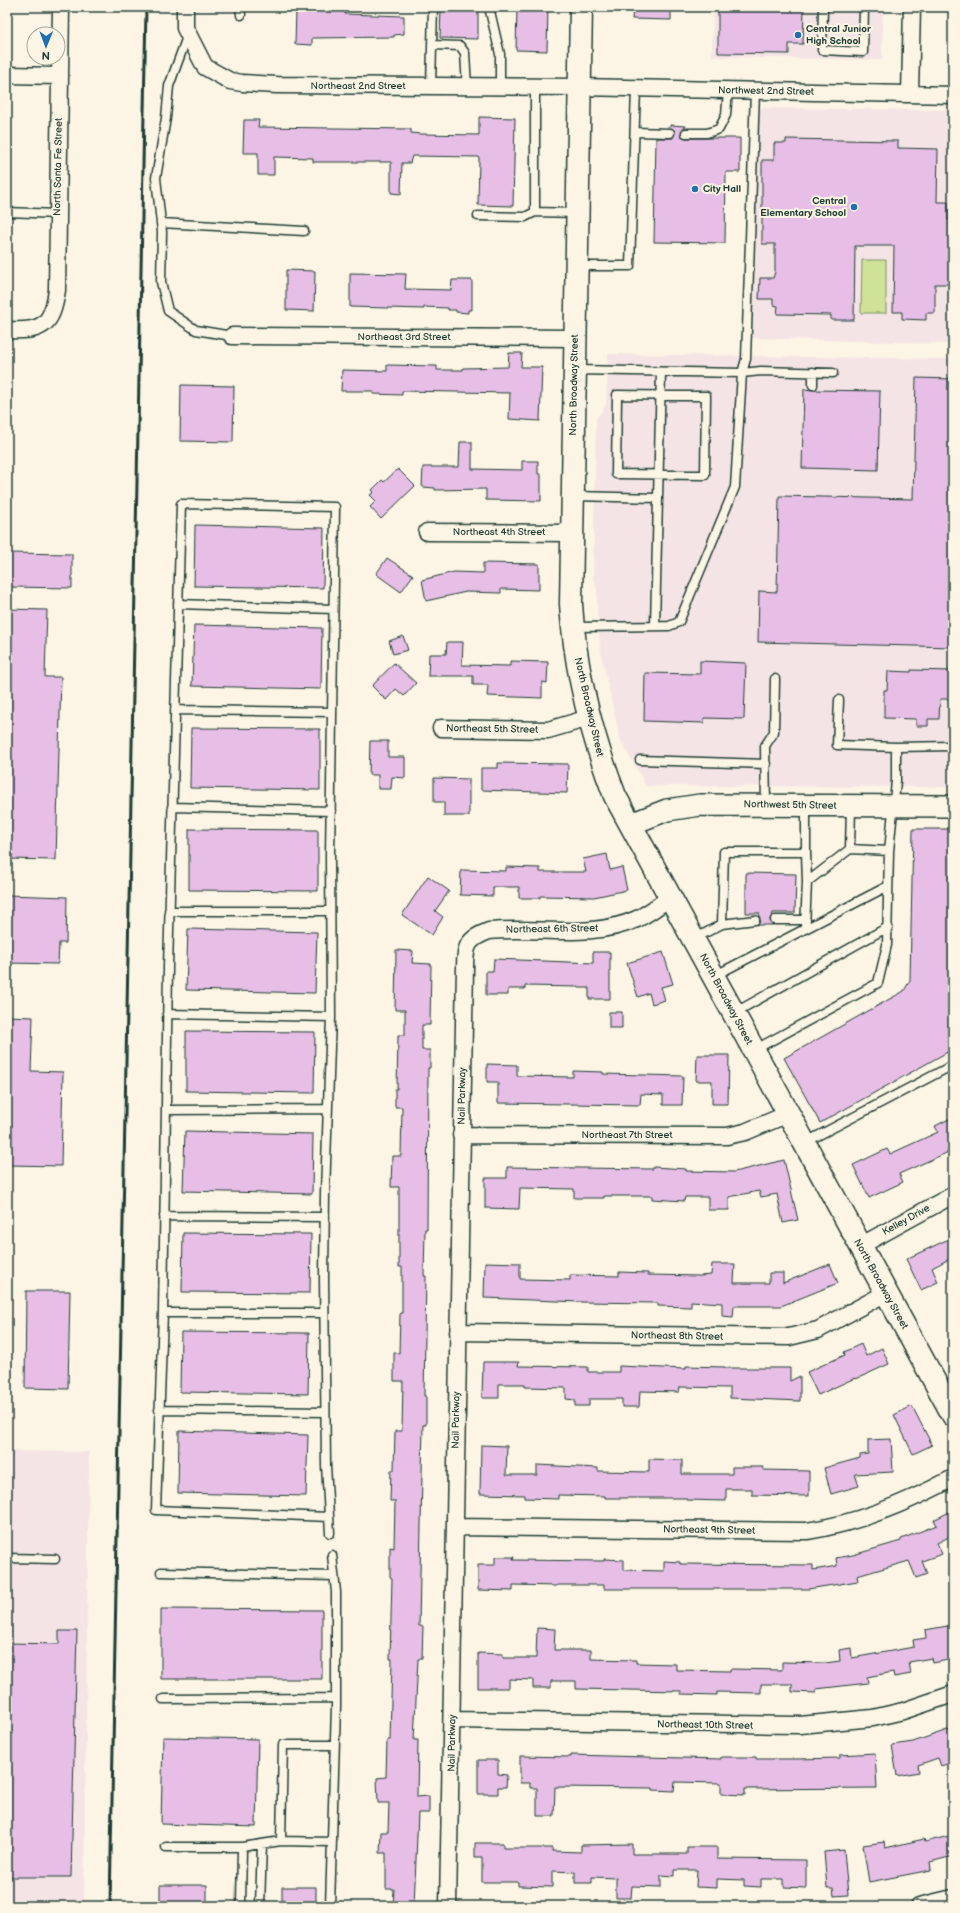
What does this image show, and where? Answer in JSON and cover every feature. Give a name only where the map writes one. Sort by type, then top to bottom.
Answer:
[{"type":"main road","name":"North Broadway Street","points":[[581,7],[571,533],[573,627],[576,658],[589,718],[604,768],[615,796],[953,1415]]},
{"type":"street","name":"North Santa Fe Street","points":[[7,330],[29,330],[45,323],[50,318],[55,308],[57,290],[61,7]]},
{"type":"street","name":"Northeast 2nd Street","points":[[185,7],[185,28],[205,67],[230,81],[277,85],[579,87]]},
{"type":"street","points":[[910,94],[912,7]]},
{"type":"street","points":[[7,75],[59,76]]},
{"type":"street","name":"Northwest 2nd Street","points":[[579,87],[953,95]]},
{"type":"street","name":"Northeast 3rd Street","points":[[232,336],[575,338]]},
{"type":"street","name":"Northeast 4th Street","points":[[427,532],[571,533]]},
{"type":"street","name":"Northeast 5th Street","points":[[440,728],[524,731],[548,730],[589,718]]},
{"type":"street","name":"Northwest 5th Street","points":[[631,824],[655,814],[682,807],[714,804],[953,806]]},
{"type":"street","name":"Northeast 6th Street","points":[[475,936],[489,931],[500,930],[584,930],[609,928],[637,919],[670,897]]},
{"type":"street","name":"Nail Parkway","points":[[448,1906],[465,957],[467,947],[475,936]]},
{"type":"street","name":"Northeast 7th Street","points":[[461,1134],[727,1136],[745,1132],[788,1114]]},
{"type":"street","name":"Kelley Drive","points":[[860,1246],[953,1195]]},
{"type":"street","name":"Northeast 8th Street","points":[[458,1332],[790,1337],[818,1330],[886,1293]]},
{"type":"street","name":"Northeast 9th Street","points":[[455,1527],[807,1531],[841,1525],[886,1511],[953,1478]]},
{"type":"street","name":"Northeast 10th Street","points":[[452,1720],[800,1725],[873,1718],[903,1711],[953,1694]]},
{"type":"street","points":[[919,1906],[953,1898]]},
{"type":"lane","points":[[431,86],[433,7]]},
{"type":"lane","points":[[489,7],[500,54],[500,87]]},
{"type":"lane","points":[[823,7],[822,50],[863,52],[864,7]]},
{"type":"lane","points":[[188,34],[169,86],[166,118],[156,178],[160,223],[161,282],[168,311],[196,330],[232,336]]},
{"type":"lane","points":[[432,45],[460,46],[465,53],[466,86]]},
{"type":"lane","points":[[535,87],[535,212]]},
{"type":"lane","points":[[576,266],[630,266],[636,88]]},
{"type":"lane","points":[[686,133],[707,133],[719,129],[726,115],[728,90]]},
{"type":"lane","points":[[573,627],[673,626],[681,617],[735,487],[742,373],[746,359],[755,91]]},
{"type":"lane","points":[[634,132],[670,133]]},
{"type":"lane","points":[[7,212],[57,214]]},
{"type":"lane","points":[[478,216],[525,217],[535,212],[577,213]]},
{"type":"lane","points":[[160,223],[304,231]]},
{"type":"lane","points":[[574,370],[833,373]]},
{"type":"lane","points":[[655,626],[661,372]]},
{"type":"lane","points":[[813,385],[814,372]]},
{"type":"lane","points":[[617,395],[660,395],[706,396],[705,475],[616,474],[617,395]]},
{"type":"lane","points":[[572,496],[658,498]]},
{"type":"lane","points":[[329,1517],[156,1510],[163,1313],[167,1014],[181,504],[334,507],[330,911],[331,1017],[324,1217],[325,1412],[330,1533]]},
{"type":"lane","points":[[178,604],[333,609]]},
{"type":"lane","points":[[766,805],[765,746],[774,732],[775,679]]},
{"type":"lane","points":[[839,700],[837,745],[896,747],[953,746]]},
{"type":"lane","points":[[175,710],[332,712]]},
{"type":"lane","points":[[753,1050],[878,983],[887,946],[889,851],[892,806],[896,781],[896,747]]},
{"type":"lane","points":[[640,760],[766,764]]},
{"type":"lane","points":[[805,924],[807,882],[806,805]]},
{"type":"lane","points":[[850,849],[852,805]]},
{"type":"lane","points":[[172,807],[331,811]]},
{"type":"lane","points":[[807,882],[850,849],[889,851]]},
{"type":"lane","points":[[722,924],[724,852],[806,852]]},
{"type":"lane","points":[[714,977],[805,924],[888,886]]},
{"type":"lane","points":[[170,912],[330,911]]},
{"type":"lane","points":[[693,939],[722,924],[755,920]]},
{"type":"lane","points":[[775,920],[805,924]]},
{"type":"lane","points":[[733,1013],[888,927]]},
{"type":"lane","points":[[167,1014],[331,1017]]},
{"type":"lane","points":[[804,1143],[953,1065]]},
{"type":"lane","points":[[166,1110],[328,1109]]},
{"type":"lane","points":[[164,1216],[324,1217]]},
{"type":"lane","points":[[163,1313],[324,1313]]},
{"type":"lane","points":[[159,1410],[325,1412]]},
{"type":"lane","points":[[330,1906],[336,1698],[334,1576],[332,1554]]},
{"type":"lane","points":[[7,1558],[55,1559]]},
{"type":"lane","points":[[161,1572],[334,1576]]},
{"type":"lane","points":[[163,1699],[336,1698]]},
{"type":"lane","points":[[281,1841],[283,1745],[334,1745]]},
{"type":"lane","points":[[166,1847],[242,1847],[281,1841],[331,1842]]},
{"type":"lane","points":[[260,1906],[262,1844]]},
{"type":"lane","points":[[241,1906],[242,1847]]},
{"type":"shaded area","name":"Central Junior High School","points":[[715,7],[883,7],[882,60],[712,57],[713,13]]},
{"type":"shaded area","name":"Central Elementary School","points":[[759,108],[953,110],[953,344],[750,338],[755,227],[756,147]]},
{"type":"shaded area","points":[[608,354],[953,359],[953,787],[646,786],[620,739],[601,654],[597,612],[597,590],[593,579],[596,419],[606,405]]},
{"type":"shaded area","points":[[7,1451],[89,1452],[84,1906],[7,1906]]},
{"type":"green space","points":[[862,260],[886,260],[886,313],[861,313]]},
{"type":"building","points":[[441,7],[478,7],[478,39],[440,38]]},
{"type":"building","points":[[517,7],[548,7],[547,51],[516,50]]},
{"type":"building","points":[[633,7],[671,7],[671,20],[632,19]]},
{"type":"building","points":[[718,7],[804,7],[803,44],[789,44],[789,54],[718,53]]},
{"type":"building","points":[[296,10],[345,10],[345,14],[404,16],[404,34],[394,35],[394,37],[312,38],[312,45],[295,44]]},
{"type":"building","points":[[479,117],[515,118],[513,206],[478,205],[479,157],[412,156],[410,163],[402,163],[401,194],[391,193],[391,162],[313,162],[313,158],[274,157],[274,175],[258,175],[258,153],[243,153],[244,120],[259,120],[258,127],[411,129],[411,133],[421,134],[479,135]]},
{"type":"building","name":"City Hall","points":[[670,125],[686,126],[681,133],[681,136],[686,138],[740,138],[740,172],[726,172],[725,243],[654,242],[656,138],[673,138],[675,131],[670,127]]},
{"type":"building","name":"Central Elementary School","points":[[786,139],[898,141],[898,148],[938,149],[937,202],[948,202],[948,220],[953,220],[953,284],[935,284],[935,313],[926,313],[926,320],[902,319],[902,312],[893,312],[894,246],[855,246],[854,320],[831,320],[831,315],[777,314],[778,306],[773,305],[773,299],[759,299],[760,278],[773,278],[775,272],[775,244],[762,244],[762,160],[774,160],[774,143],[786,143]]},
{"type":"building","points":[[286,270],[315,271],[314,311],[286,310]]},
{"type":"building","points":[[350,273],[406,274],[405,289],[451,290],[452,280],[472,280],[472,310],[468,310],[468,313],[448,310],[448,308],[424,307],[424,309],[350,307]]},
{"type":"building","points":[[509,353],[522,353],[521,367],[542,367],[540,421],[509,419],[510,393],[402,391],[402,395],[373,394],[373,391],[341,391],[342,370],[387,371],[387,365],[437,366],[437,370],[508,367]]},
{"type":"building","points":[[916,378],[953,379],[953,647],[758,642],[759,591],[777,592],[779,496],[913,499]]},
{"type":"building","points":[[181,385],[234,386],[233,442],[180,441]]},
{"type":"building","points":[[804,389],[880,391],[878,470],[802,468]]},
{"type":"building","points":[[460,442],[472,442],[472,469],[522,470],[522,461],[538,461],[538,474],[541,474],[541,501],[486,500],[486,489],[435,490],[435,488],[422,487],[423,467],[459,467]]},
{"type":"building","points":[[398,469],[415,486],[381,519],[370,507],[376,501],[370,495],[374,492],[372,490],[382,480],[384,482]]},
{"type":"building","points":[[195,525],[324,528],[323,588],[194,586]]},
{"type":"building","points":[[7,553],[72,554],[72,588],[7,587]]},
{"type":"building","points":[[387,558],[413,575],[401,592],[376,574]]},
{"type":"building","points":[[483,563],[539,564],[539,590],[501,589],[501,593],[466,592],[426,601],[422,580],[454,572],[483,573]]},
{"type":"building","points":[[7,609],[47,610],[45,677],[61,677],[56,860],[7,859]]},
{"type":"building","points":[[194,625],[322,628],[321,689],[192,686]]},
{"type":"building","points":[[403,636],[408,650],[393,654],[389,641]]},
{"type":"building","points":[[447,642],[463,642],[462,665],[510,666],[510,661],[548,662],[547,683],[542,682],[542,698],[487,696],[488,685],[473,685],[473,676],[428,676],[429,654],[446,654]]},
{"type":"building","points":[[700,661],[746,663],[744,719],[704,718],[704,723],[644,721],[645,673],[700,674]]},
{"type":"building","points":[[394,663],[416,683],[404,696],[396,689],[386,700],[372,686]]},
{"type":"building","points":[[911,670],[953,671],[953,699],[940,699],[939,719],[928,719],[928,726],[916,726],[916,719],[884,718],[884,690],[887,690],[888,671],[911,672]]},
{"type":"building","points":[[191,728],[320,729],[320,790],[190,788]]},
{"type":"building","points":[[370,741],[388,741],[388,757],[405,757],[405,778],[392,777],[391,789],[378,789],[378,775],[369,775]]},
{"type":"building","points":[[498,763],[568,764],[567,793],[481,790],[481,768],[498,768]]},
{"type":"building","points":[[434,778],[469,779],[469,816],[444,816],[444,802],[434,802]]},
{"type":"building","points":[[189,829],[318,830],[318,891],[189,890]]},
{"type":"building","points":[[913,829],[953,829],[953,1049],[820,1123],[784,1058],[904,991],[910,980]]},
{"type":"building","points":[[607,854],[610,870],[622,867],[627,890],[594,897],[540,896],[540,898],[519,898],[519,887],[493,887],[493,896],[460,895],[461,870],[506,871],[506,867],[540,868],[540,872],[586,872],[583,859]]},
{"type":"building","points":[[746,873],[796,874],[795,913],[773,913],[770,920],[773,925],[758,925],[760,920],[759,913],[746,913]]},
{"type":"building","points":[[428,876],[449,891],[435,911],[443,917],[432,935],[402,915]]},
{"type":"building","points":[[7,895],[67,897],[66,943],[59,943],[58,964],[7,963]]},
{"type":"building","points":[[188,929],[317,932],[315,993],[186,990]]},
{"type":"building","points":[[396,950],[413,951],[412,963],[431,964],[430,1025],[422,1025],[422,1050],[430,1050],[430,1068],[428,1068],[427,1229],[425,1229],[424,1276],[426,1276],[424,1396],[426,1396],[426,1425],[423,1425],[419,1626],[423,1626],[422,1659],[418,1659],[414,1740],[418,1740],[417,1797],[429,1796],[429,1813],[418,1813],[414,1906],[393,1906],[394,1889],[386,1889],[386,1853],[380,1853],[381,1832],[388,1832],[389,1803],[378,1803],[377,1778],[386,1777],[387,1740],[390,1740],[392,1578],[390,1577],[390,1547],[394,1548],[395,1501],[390,1501],[391,1470],[394,1470],[395,1431],[402,1431],[403,1381],[394,1381],[394,1353],[399,1353],[400,1313],[402,1313],[402,1267],[399,1267],[399,1187],[391,1187],[392,1156],[401,1156],[402,1107],[395,1107],[395,1089],[397,1089],[398,1035],[405,1035],[405,1010],[395,1010]]},
{"type":"building","points":[[593,952],[610,952],[610,999],[589,999],[589,988],[578,987],[525,986],[525,989],[508,989],[508,995],[486,995],[486,971],[493,971],[494,959],[593,963]]},
{"type":"building","points":[[663,952],[673,984],[661,987],[665,1000],[652,1004],[649,993],[638,997],[627,963]]},
{"type":"building","points":[[609,1012],[622,1012],[622,1028],[609,1028]]},
{"type":"building","points":[[7,1016],[33,1017],[31,1071],[63,1072],[61,1166],[7,1165]]},
{"type":"building","points":[[186,1031],[315,1032],[314,1093],[186,1091]]},
{"type":"building","points":[[697,1055],[729,1055],[728,1104],[712,1104],[712,1081],[696,1081]]},
{"type":"building","points":[[487,1064],[517,1065],[517,1076],[573,1077],[573,1071],[603,1072],[603,1074],[683,1076],[682,1105],[663,1105],[663,1095],[641,1094],[640,1105],[498,1103],[498,1082],[487,1082]]},
{"type":"building","points":[[953,1117],[953,1150],[899,1174],[903,1182],[869,1198],[853,1165],[887,1149],[890,1154],[938,1132],[935,1126]]},
{"type":"building","points":[[185,1131],[313,1134],[312,1194],[183,1191]]},
{"type":"building","points":[[784,1160],[798,1220],[783,1223],[777,1194],[761,1197],[759,1191],[729,1197],[729,1210],[708,1210],[708,1197],[685,1197],[684,1201],[652,1199],[652,1196],[604,1196],[604,1198],[574,1198],[574,1189],[520,1188],[519,1209],[485,1208],[485,1178],[507,1178],[507,1167],[653,1169],[653,1167],[686,1169],[686,1171],[734,1172]]},
{"type":"building","points":[[183,1233],[311,1234],[310,1293],[182,1292]]},
{"type":"building","points":[[953,1237],[953,1257],[932,1268],[938,1282],[921,1290],[906,1259]]},
{"type":"building","points":[[485,1262],[520,1263],[520,1279],[570,1280],[570,1275],[619,1276],[619,1272],[648,1273],[648,1275],[711,1275],[712,1264],[735,1264],[734,1283],[769,1283],[769,1273],[783,1273],[783,1283],[830,1264],[838,1283],[781,1306],[734,1306],[733,1317],[722,1316],[722,1303],[691,1301],[691,1307],[658,1306],[658,1303],[580,1302],[484,1298]]},
{"type":"building","points":[[26,1291],[70,1291],[68,1389],[25,1388]]},
{"type":"building","points":[[181,1332],[309,1333],[308,1394],[180,1392]]},
{"type":"building","points":[[861,1344],[866,1356],[882,1348],[889,1364],[818,1395],[807,1372],[845,1355],[844,1352]]},
{"type":"building","points":[[483,1362],[519,1362],[518,1366],[588,1367],[588,1372],[619,1372],[619,1366],[686,1369],[686,1366],[725,1368],[790,1368],[790,1381],[800,1376],[800,1401],[730,1398],[730,1388],[680,1387],[679,1392],[640,1391],[639,1407],[622,1407],[622,1399],[589,1399],[589,1406],[575,1406],[575,1400],[566,1399],[566,1388],[525,1387],[525,1384],[499,1384],[499,1398],[482,1398]]},
{"type":"building","points":[[912,1406],[932,1445],[913,1454],[894,1415]]},
{"type":"building","points":[[179,1431],[308,1435],[306,1496],[178,1493]]},
{"type":"building","points":[[891,1439],[893,1472],[855,1474],[859,1486],[831,1494],[824,1468],[860,1458],[860,1455],[868,1454],[868,1440]]},
{"type":"building","points":[[481,1445],[507,1446],[506,1475],[537,1475],[537,1465],[598,1468],[598,1471],[649,1472],[649,1459],[682,1460],[682,1474],[732,1474],[732,1467],[763,1467],[763,1470],[809,1471],[809,1496],[752,1495],[752,1489],[726,1489],[726,1501],[686,1500],[686,1498],[605,1498],[605,1496],[558,1495],[558,1499],[525,1498],[525,1495],[480,1494]]},
{"type":"building","points":[[953,1510],[953,1535],[937,1543],[942,1554],[922,1561],[927,1574],[916,1578],[909,1561],[857,1576],[858,1581],[808,1589],[604,1589],[604,1585],[513,1585],[513,1591],[478,1590],[478,1565],[495,1565],[495,1557],[514,1557],[513,1560],[624,1560],[624,1570],[664,1571],[664,1561],[680,1562],[680,1564],[813,1565],[813,1570],[837,1566],[836,1558],[853,1555],[901,1541],[901,1539],[937,1525],[934,1520]]},
{"type":"building","points":[[161,1609],[322,1610],[322,1679],[161,1679]]},
{"type":"building","points":[[953,1625],[953,1659],[933,1663],[932,1658],[909,1662],[911,1674],[894,1677],[893,1672],[867,1677],[868,1683],[816,1689],[816,1693],[792,1692],[792,1684],[761,1684],[761,1693],[717,1692],[717,1695],[681,1694],[681,1691],[576,1689],[576,1681],[551,1681],[551,1688],[533,1688],[533,1680],[509,1679],[509,1688],[478,1688],[478,1653],[503,1654],[503,1658],[536,1658],[537,1628],[555,1629],[554,1650],[591,1650],[591,1659],[636,1660],[636,1663],[676,1664],[676,1670],[730,1671],[730,1669],[782,1670],[782,1662],[825,1663],[840,1661],[839,1650],[851,1648],[852,1658],[914,1647],[913,1640],[926,1638],[925,1630]]},
{"type":"building","points":[[59,1631],[77,1631],[71,1877],[7,1877],[7,1643],[59,1644]]},
{"type":"building","points":[[953,1728],[953,1762],[941,1766],[938,1758],[918,1765],[919,1772],[897,1776],[892,1745],[913,1742]]},
{"type":"building","points":[[163,1737],[258,1739],[256,1827],[161,1824]]},
{"type":"building","points":[[875,1753],[877,1788],[745,1789],[745,1795],[721,1794],[721,1783],[675,1782],[674,1791],[653,1790],[653,1788],[555,1787],[554,1816],[537,1816],[537,1788],[530,1788],[530,1783],[520,1783],[520,1756],[571,1757],[571,1755],[721,1759],[721,1757],[756,1757],[756,1759],[796,1759],[840,1758],[840,1755]]},
{"type":"building","points":[[478,1760],[498,1760],[498,1774],[507,1775],[506,1787],[498,1787],[498,1794],[478,1794]]},
{"type":"building","points":[[953,1835],[953,1856],[930,1862],[931,1870],[869,1882],[863,1845],[884,1842],[885,1848],[924,1839],[925,1842]]},
{"type":"building","points":[[475,1843],[503,1843],[503,1848],[552,1848],[552,1851],[581,1852],[581,1845],[632,1844],[632,1854],[687,1854],[687,1847],[717,1847],[717,1859],[806,1860],[806,1888],[784,1887],[784,1879],[761,1879],[761,1887],[744,1886],[744,1880],[717,1879],[717,1888],[696,1887],[697,1870],[674,1870],[674,1876],[661,1875],[661,1887],[632,1886],[631,1898],[616,1898],[616,1878],[592,1877],[592,1883],[575,1883],[575,1872],[552,1871],[552,1887],[518,1886],[518,1882],[482,1882],[482,1857],[475,1857]]},
{"type":"building","points":[[844,1850],[848,1895],[834,1896],[833,1888],[827,1888],[824,1852]]},
{"type":"building","points":[[160,1885],[207,1885],[207,1906],[160,1906]]},
{"type":"building","points":[[282,1887],[316,1887],[316,1906],[282,1906]]},
{"type":"railway","points":[[110,1906],[146,7]]},
{"type":"place","name":"Central Junior High School","points":[[798,35]]},
{"type":"place","name":"City Hall","points":[[695,189]]},
{"type":"place","name":"Central Elementary School","points":[[854,207]]}]
